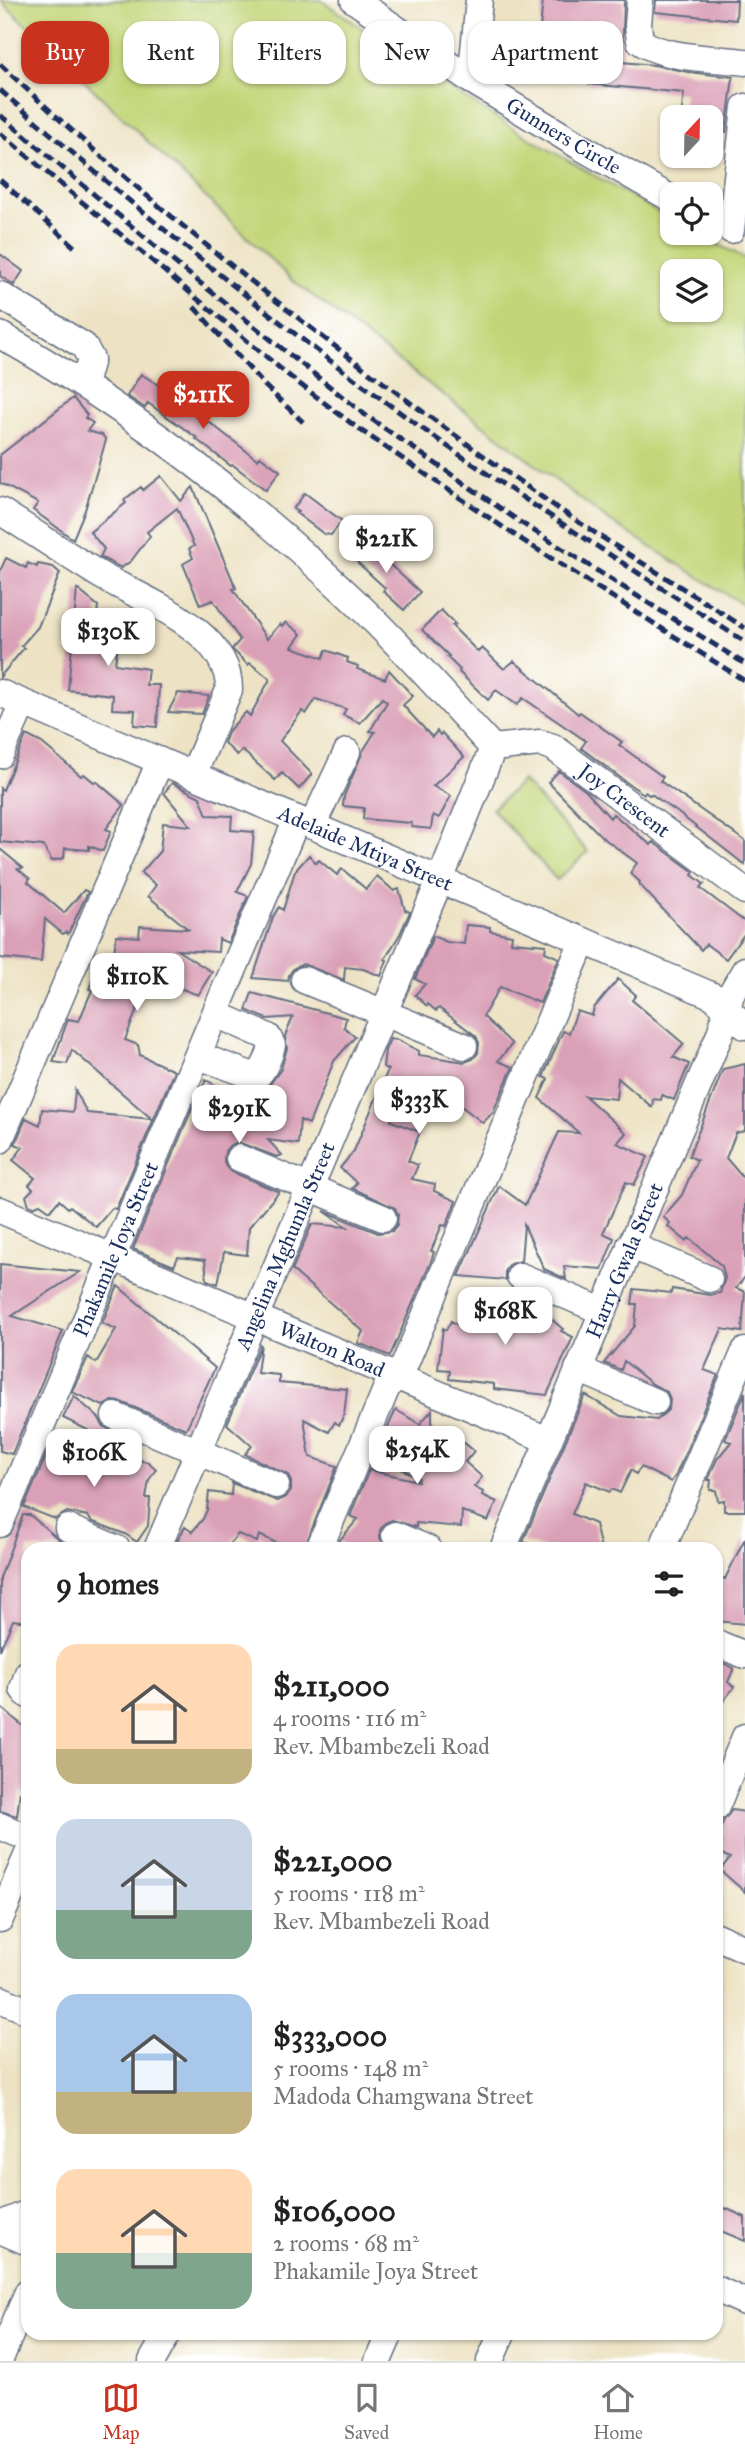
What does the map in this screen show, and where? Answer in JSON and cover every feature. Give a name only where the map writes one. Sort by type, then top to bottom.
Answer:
[{"type":"street","name":"Gunners Circle","points":[[354,0],[468,78]]},
{"type":"street","points":[[477,21],[479,0]]},
{"type":"street","points":[[640,0],[640,41],[647,47],[665,52],[745,62]]},
{"type":"street","name":"Gunners Circle","points":[[478,84],[660,192]]},
{"type":"street","points":[[729,229],[745,107]]},
{"type":"street","points":[[0,295],[84,346],[91,359],[84,386]]},
{"type":"street","points":[[0,335],[84,386],[193,463],[291,543],[353,599],[493,748]]},
{"type":"street","points":[[0,511],[102,576],[164,608],[201,637],[225,664],[229,690],[193,775]]},
{"type":"street","points":[[0,755],[12,698]]},
{"type":"street","name":"Adelaide Mtiya Street","points":[[12,698],[713,996],[736,1017]]},
{"type":"street","name":"Joy Crescent","points":[[493,748],[540,743],[553,747],[745,891]]},
{"type":"street","name":"Angelina Mghumla Street","points":[[160,1542],[440,880],[493,748]]},
{"type":"street","name":"Phakamile Joya Street","points":[[0,1524],[216,1014],[304,822],[346,752]]},
{"type":"street","points":[[0,1140],[160,761]]},
{"type":"street","points":[[322,1542],[387,1387],[404,1366],[583,941]]},
{"type":"street","points":[[736,1017],[731,993],[745,970]]},
{"type":"street","points":[[304,980],[464,1046]]},
{"type":"street","points":[[199,1056],[256,1077],[270,1053],[272,1045],[268,1037],[216,1014]]},
{"type":"street","name":"Harry Gwala Street","points":[[506,1542],[720,1034],[736,1017]]},
{"type":"street","points":[[239,1158],[383,1218]]},
{"type":"street","name":"Walton Road","points":[[0,1210],[548,1440]]},
{"type":"street","points":[[630,1245],[709,1279]]},
{"type":"street","points":[[520,1276],[602,1311]]},
{"type":"street","points":[[665,1542],[745,1351]]},
{"type":"street","points":[[578,1369],[655,1402]]},
{"type":"street","points":[[115,1416],[276,1485]]},
{"type":"street","points":[[68,1528],[101,1542]]},
{"type":"street","points":[[395,1535],[412,1542]]},
{"type":"street","points":[[723,1646],[745,1655]]},
{"type":"street","points":[[730,1779],[745,1737]]},
{"type":"street","points":[[0,1825],[21,1835]]},
{"type":"street","points":[[0,1919],[21,1870]]},
{"type":"street","points":[[723,1939],[745,1949]]},
{"type":"street","points":[[723,1959],[745,1969]]},
{"type":"street","points":[[0,1999],[21,2008]]},
{"type":"street","points":[[0,2227],[21,2216]]},
{"type":"street","points":[[0,2227],[21,2238]]},
{"type":"street","points":[[723,2293],[745,2302]]},
{"type":"street","points":[[0,2359],[21,2309]]},
{"type":"street","points":[[152,2361],[164,2340]]},
{"type":"street","points":[[472,2361],[480,2340]]},
{"type":"street","points":[[490,2361],[499,2340]]},
{"type":"green space","points":[[0,0],[321,0],[360,27],[360,84],[443,84],[529,138],[660,213],[660,245],[719,245],[745,258],[745,606],[611,522],[292,280],[88,84],[109,84],[109,21],[22,21]]},
{"type":"green space","points":[[523,781],[588,852],[557,880],[492,809]]},
{"type":"building","points":[[543,0],[624,0],[623,31],[623,21],[541,21]]},
{"type":"building","points":[[656,0],[737,0],[736,20],[655,12]]},
{"type":"building","points":[[623,62],[733,77],[726,132],[723,132],[723,105],[682,105],[684,93],[589,84],[623,84]]},
{"type":"building","points":[[0,254],[23,271],[14,285],[0,276]]},
{"type":"building","points":[[141,374],[184,401],[181,404],[258,460],[260,456],[280,471],[266,490],[148,403],[145,408],[127,396]]},
{"type":"building","points":[[73,398],[87,415],[85,418],[93,423],[87,431],[102,435],[106,440],[85,510],[73,539],[33,510],[38,503],[0,483],[0,455]]},
{"type":"building","points":[[161,476],[181,501],[193,487],[236,588],[233,589],[267,639],[280,624],[282,626],[286,622],[301,634],[292,647],[323,658],[326,650],[348,658],[347,662],[358,666],[357,669],[385,679],[389,670],[413,696],[403,705],[408,711],[432,737],[437,731],[440,735],[442,733],[464,757],[433,786],[451,796],[439,818],[433,815],[431,829],[412,827],[411,823],[363,819],[364,808],[343,806],[344,796],[363,751],[375,732],[370,731],[387,702],[382,698],[360,723],[343,715],[346,709],[316,699],[306,714],[302,711],[280,741],[312,774],[299,789],[282,773],[275,780],[242,750],[237,755],[224,743],[229,730],[246,712],[250,716],[270,679],[250,663],[248,665],[232,649],[240,640],[213,600],[200,605],[183,564],[193,558],[189,549],[194,546],[177,508],[147,532],[150,536],[131,561],[121,568],[100,557],[104,549],[90,532],[126,503],[124,500]]},
{"type":"building","points":[[305,493],[342,521],[331,535],[324,534],[293,509]]},
{"type":"building","points":[[367,538],[381,551],[378,554],[420,592],[404,610],[357,562],[360,553],[355,550]]},
{"type":"building","points":[[6,558],[26,568],[28,563],[37,567],[38,564],[53,567],[60,573],[38,627],[0,677],[0,571]]},
{"type":"building","points":[[77,589],[98,606],[95,634],[119,637],[115,664],[148,669],[146,685],[159,685],[157,727],[134,725],[135,710],[112,709],[113,695],[68,690]]},
{"type":"building","points":[[441,610],[455,624],[452,626],[478,652],[482,648],[504,669],[514,661],[578,714],[580,712],[622,742],[619,745],[663,777],[660,781],[745,841],[745,865],[677,812],[651,794],[644,794],[626,782],[581,748],[586,741],[523,698],[517,705],[496,690],[488,700],[422,630]]},
{"type":"building","points":[[178,693],[209,696],[202,714],[168,712]]},
{"type":"building","points":[[26,735],[42,743],[81,776],[84,774],[96,781],[124,805],[106,829],[111,831],[103,851],[89,846],[89,850],[65,848],[64,858],[52,861],[43,846],[0,842],[0,788],[3,790]]},
{"type":"building","points":[[559,771],[586,791],[610,818],[613,814],[651,845],[653,842],[694,872],[692,875],[704,884],[700,888],[745,922],[745,933],[726,959],[706,944],[701,950],[630,873],[637,863],[602,837],[548,782]]},
{"type":"building","points":[[172,783],[200,797],[207,815],[232,816],[231,830],[254,832],[251,864],[237,892],[248,896],[228,943],[219,939],[218,952],[177,950],[212,972],[198,995],[164,982],[148,981],[125,1040],[138,1045],[140,1055],[174,1071],[116,1209],[112,1208],[96,1227],[59,1200],[50,1211],[40,1204],[33,1207],[29,1205],[26,1196],[33,1189],[29,1185],[35,1178],[13,1160],[23,1147],[15,1144],[26,1118],[40,1125],[42,1109],[73,1112],[75,1090],[87,1113],[152,1119],[72,1050],[67,1064],[53,1062],[68,1019],[79,1021],[92,990],[89,989],[97,968],[103,970],[107,962],[113,965],[116,935],[139,937],[140,926],[188,929],[148,896],[156,885],[141,873],[160,851],[163,823],[191,826],[164,793]]},
{"type":"building","points":[[0,849],[23,868],[18,869],[30,879],[28,882],[64,913],[84,890],[88,892],[68,934],[63,934],[45,919],[41,962],[0,958]]},
{"type":"building","points":[[309,855],[316,863],[319,860],[337,875],[342,869],[366,889],[377,876],[394,891],[399,889],[405,910],[410,912],[385,959],[387,960],[381,976],[363,969],[345,967],[344,980],[303,964],[294,968],[288,981],[253,978],[273,917],[279,907],[283,910],[295,871]]},
{"type":"building","points":[[466,925],[490,927],[490,931],[512,935],[511,942],[546,945],[545,952],[559,958],[540,1003],[500,987],[483,1016],[512,1044],[498,1061],[513,1067],[493,1112],[483,1123],[433,1084],[427,1097],[404,1087],[391,1121],[420,1132],[408,1161],[418,1165],[412,1179],[435,1184],[434,1191],[456,1201],[446,1226],[442,1225],[431,1251],[434,1252],[430,1264],[390,1356],[358,1343],[363,1331],[292,1270],[312,1224],[347,1227],[324,1211],[378,1233],[392,1231],[397,1225],[398,1215],[395,1208],[352,1188],[357,1183],[340,1168],[354,1151],[388,1070],[383,1067],[385,1050],[390,1039],[398,1040],[419,1051],[419,1055],[465,1062],[478,1053],[479,1043],[476,1036],[439,1008],[436,1011],[415,995],[425,984],[415,979],[433,936],[447,942],[464,944]]},
{"type":"building","points":[[618,979],[636,995],[632,1000],[684,1044],[673,1057],[689,1064],[674,1100],[662,1095],[661,1100],[653,1099],[652,1107],[618,1078],[616,1099],[585,1096],[626,1133],[617,1143],[648,1157],[634,1185],[626,1182],[603,1233],[614,1238],[602,1269],[564,1266],[566,1279],[544,1269],[524,1225],[521,1261],[510,1264],[505,1270],[505,1280],[459,1276],[499,1186],[525,1205],[559,1132],[579,1133],[539,1098],[548,1079],[543,1077],[563,1031],[569,1033],[577,1011],[592,1016],[594,1008]]},
{"type":"building","points":[[252,993],[346,1018],[344,1027],[355,1037],[334,1061],[309,1124],[300,1120],[298,1144],[268,1140],[282,1155],[277,1157],[238,1142],[225,1151],[226,1167],[232,1172],[279,1192],[249,1227],[247,1255],[224,1252],[218,1284],[207,1280],[205,1260],[178,1257],[174,1266],[133,1249],[206,1080],[233,1095],[238,1102],[244,1098],[246,1101],[267,1088],[281,1069],[287,1048],[285,1036],[293,1017],[267,1019],[246,1010]]},
{"type":"building","points":[[745,1064],[745,1131],[736,1133],[726,1158],[745,1180],[745,1277],[736,1288],[745,1292],[742,1332],[722,1329],[704,1370],[718,1375],[671,1482],[641,1467],[636,1474],[631,1470],[620,1493],[612,1489],[610,1492],[586,1482],[572,1514],[595,1524],[599,1542],[523,1542],[585,1395],[621,1416],[657,1420],[669,1409],[670,1399],[667,1392],[652,1384],[624,1361],[621,1370],[604,1363],[635,1326],[637,1304],[632,1304],[634,1289],[671,1293],[672,1289],[710,1295],[720,1293],[725,1278],[722,1266],[689,1238],[686,1241],[668,1226],[670,1223],[663,1217],[682,1195],[697,1160],[689,1156],[723,1069]]},
{"type":"building","points":[[0,1264],[80,1272],[12,1316],[63,1331],[12,1454],[0,1451]]},
{"type":"building","points":[[118,1286],[215,1368],[186,1429],[121,1402],[112,1401],[103,1406],[72,1392],[88,1357],[96,1363],[116,1329],[102,1323]]},
{"type":"building","points":[[474,1295],[538,1308],[563,1329],[561,1331],[573,1337],[547,1395],[494,1389],[494,1384],[449,1379],[450,1370],[438,1369],[443,1328],[446,1330],[451,1321],[463,1328]]},
{"type":"building","points":[[261,1344],[257,1373],[279,1375],[279,1383],[347,1389],[344,1415],[339,1425],[335,1422],[329,1432],[304,1419],[310,1457],[337,1466],[307,1542],[274,1542],[259,1535],[257,1542],[238,1534],[231,1542],[177,1541],[185,1527],[192,1532],[203,1519],[209,1492],[231,1495],[232,1483],[277,1501],[291,1491],[288,1475],[245,1454],[252,1446],[227,1424]]},
{"type":"building","points":[[745,1392],[745,1511],[724,1511],[724,1500],[718,1501],[716,1490],[710,1490],[711,1480],[708,1480],[717,1459],[731,1442],[725,1440]]},
{"type":"building","points":[[74,1396],[99,1418],[103,1426],[120,1435],[132,1446],[129,1450],[63,1418]]},
{"type":"building","points":[[396,1410],[420,1424],[432,1410],[432,1465],[456,1436],[474,1451],[465,1462],[482,1477],[474,1487],[483,1492],[482,1495],[497,1502],[488,1521],[462,1511],[461,1527],[416,1523],[416,1527],[392,1520],[385,1523],[380,1530],[383,1542],[340,1542],[358,1519],[350,1516],[369,1470],[418,1481],[419,1478],[382,1459],[390,1437],[384,1435]]},
{"type":"building","points":[[52,1442],[148,1462],[156,1469],[149,1480],[146,1498],[150,1498],[148,1526],[137,1542],[125,1534],[91,1521],[88,1516],[67,1512],[55,1519],[24,1507]]},
{"type":"building","points":[[23,1515],[30,1515],[62,1542],[21,1542],[21,1621],[13,1620],[0,1650],[0,1578]]},
{"type":"building","points":[[745,1538],[745,1624],[723,1622],[723,1578],[725,1579]]},
{"type":"building","points":[[723,1663],[734,1668],[728,1682],[734,1687],[723,1702]]},
{"type":"building","points":[[0,1707],[21,1724],[21,1792],[17,1816],[0,1811]]},
{"type":"building","points":[[732,1810],[745,1812],[745,1892],[723,1873],[723,1866],[730,1858],[723,1854],[724,1820]]},
{"type":"building","points":[[725,2208],[745,2217],[745,2241],[723,2232]]},
{"type":"railway","points":[[0,64],[127,179],[328,341],[562,511],[745,628]]},
{"type":"railway","points":[[0,90],[185,246],[375,394],[512,490],[745,642]]},
{"type":"railway","points":[[0,115],[174,262],[364,414],[523,524],[745,664]]},
{"type":"railway","points":[[0,133],[288,375],[356,427],[516,536],[745,681]]},
{"type":"railway","points":[[0,180],[78,250]]},
{"type":"railway","points":[[194,307],[265,386],[303,422]]}]
